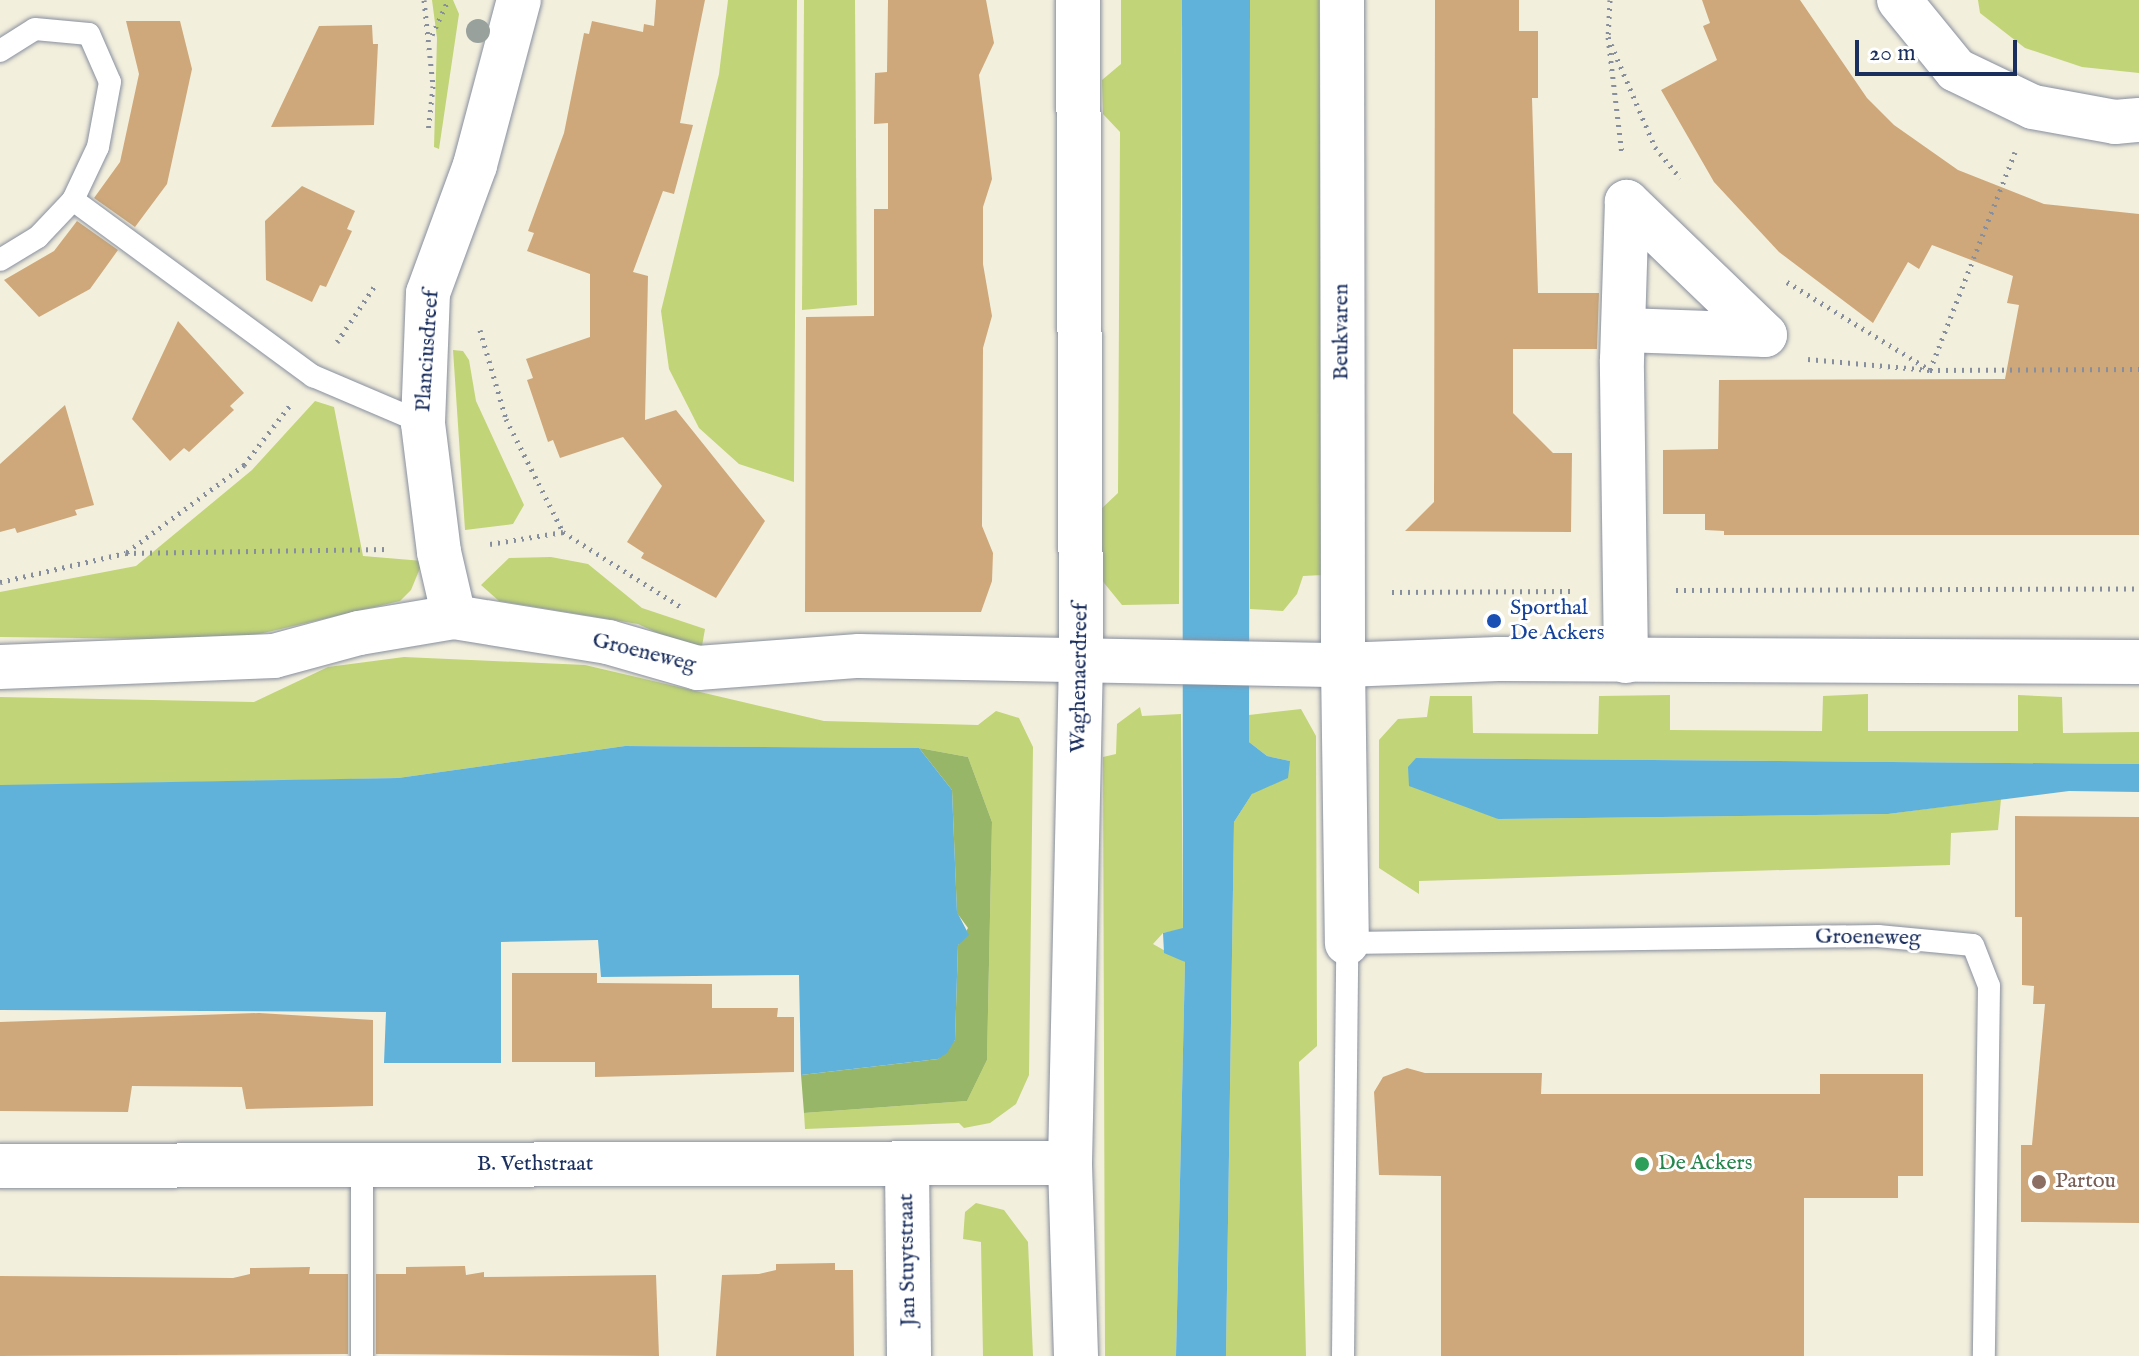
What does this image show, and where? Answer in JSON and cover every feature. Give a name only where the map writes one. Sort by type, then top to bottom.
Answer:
[{"type":"street","name":"Planciusdreef","points":[[454,617],[439,552],[423,423],[428,293],[475,165],[519,0]]},
{"type":"street","name":"Waghenaerdreef","points":[[1076,1356],[1070,1163],[1081,659],[1078,0]]},
{"type":"street","name":"Beukvaren","points":[[1342,0],[1343,665]]},
{"type":"street","points":[[1899,0],[1956,70],[2033,107],[2115,122],[2139,120]]},
{"type":"street","points":[[1626,661],[1624,330],[1627,202]]},
{"type":"street","points":[[1624,330],[1765,335],[1627,202]]},
{"type":"street","name":"Groeneweg","points":[[0,667],[274,656],[359,633],[454,617],[608,642],[698,668],[859,656],[1343,665],[1626,661],[2139,662]]},
{"type":"street","points":[[1343,665],[1347,943]]},
{"type":"street","name":"B. Vethstraat","points":[[0,1166],[1070,1163]]},
{"type":"street","name":"Jan Stuytstraat","points":[[907,1164],[909,1356]]},
{"type":"lane","points":[[0,51],[35,29],[89,34],[110,82],[98,147],[73,200],[38,237],[0,260]]},
{"type":"lane","points":[[73,200],[313,376],[423,423]]},
{"type":"lane","name":"Groeneweg","points":[[1347,943],[1878,936],[1973,945],[1989,986],[1984,1356]]},
{"type":"lane","points":[[1343,1356],[1347,943]]},
{"type":"lane","points":[[362,1165],[362,1356]]},
{"type":"path","points":[[424,0],[431,36],[433,86]]},
{"type":"path","points":[[431,36],[448,0]]},
{"type":"path","points":[[1610,0],[1608,37],[1627,202]]},
{"type":"path","points":[[1608,37],[1655,147],[1682,182]]},
{"type":"path","points":[[1930,370],[2033,107]]},
{"type":"path","points":[[1774,271],[1930,370]]},
{"type":"path","points":[[428,293],[474,308],[506,419],[563,532]]},
{"type":"path","points":[[1805,359],[1930,370],[2139,369]]},
{"type":"path","points":[[1343,592],[2139,588]]},
{"type":"green space","points":[[432,0],[453,0],[459,14],[439,149],[434,147],[437,38]]},
{"type":"green space","points":[[728,0],[797,0],[794,482],[739,464],[699,428],[669,369],[661,311],[719,74]]},
{"type":"green space","points":[[804,0],[855,0],[857,305],[802,310]]},
{"type":"green space","points":[[1121,0],[1182,0],[1179,604],[1122,605],[1100,578],[1100,510],[1118,493],[1120,132],[1103,114],[1102,80],[1121,64]]},
{"type":"green space","points":[[1250,0],[1319,0],[1323,575],[1303,576],[1297,594],[1283,611],[1250,609]]},
{"type":"green space","points":[[1978,0],[2139,0],[2139,73],[2082,67],[2025,48],[1980,13]]},
{"type":"green space","points":[[453,350],[463,351],[469,360],[476,401],[524,505],[513,524],[465,530]]},
{"type":"green space","points":[[315,401],[334,407],[363,556],[423,561],[411,590],[400,601],[234,640],[0,637],[0,592],[136,566],[252,470]]},
{"type":"green space","points":[[551,557],[588,564],[642,608],[705,629],[702,646],[677,642],[638,624],[499,601],[481,585],[509,558]]},
{"type":"green space","points":[[404,657],[585,665],[824,721],[978,725],[996,711],[1019,718],[1033,747],[1029,1075],[1016,1104],[990,1123],[964,1128],[959,1123],[805,1129],[804,1113],[967,1101],[987,1060],[992,822],[968,757],[919,748],[625,746],[398,778],[0,786],[0,697],[254,702],[328,667]]},
{"type":"green space","points":[[1868,694],[1868,731],[2018,731],[2018,695],[2062,697],[2063,733],[2139,732],[2139,764],[1416,758],[1498,819],[1888,814],[2001,799],[1998,830],[1951,833],[1950,865],[1419,881],[1419,894],[1379,868],[1379,740],[1398,719],[1427,717],[1430,696],[1472,696],[1473,733],[1598,734],[1599,696],[1670,695],[1670,730],[1822,731],[1823,696]]},
{"type":"green space","points":[[1140,707],[1142,716],[1181,714],[1183,929],[1163,933],[1153,944],[1185,962],[1176,1356],[1105,1356],[1103,757],[1116,754],[1117,724]]},
{"type":"green space","points":[[1301,709],[1316,736],[1317,1046],[1299,1062],[1306,1356],[1226,1356],[1234,822],[1252,794],[1290,761],[1267,756],[1249,742],[1249,715]]},
{"type":"green space","points":[[919,748],[968,757],[992,822],[987,1060],[967,1101],[804,1113],[801,1075],[938,1059],[955,1040],[958,945],[968,928],[957,913],[952,790]]},
{"type":"green space","points":[[976,1203],[1004,1210],[1028,1242],[1033,1356],[983,1356],[981,1242],[963,1239],[965,1212]]},
{"type":"water","points":[[1182,0],[1250,0],[1249,742],[1267,756],[1290,761],[1288,778],[1252,794],[1234,822],[1226,1356],[1176,1356],[1185,962],[1164,953],[1163,933],[1183,928]]},
{"type":"water","points":[[625,746],[919,748],[952,790],[957,912],[969,935],[958,945],[955,1040],[947,1053],[938,1059],[801,1075],[799,975],[601,977],[598,940],[501,942],[501,1063],[384,1063],[386,1012],[0,1010],[0,785],[398,778]]},
{"type":"water","points":[[1416,758],[2139,764],[2139,792],[2069,791],[1888,814],[1498,819],[1409,786],[1408,767]]},
{"type":"building","points":[[656,0],[705,0],[680,123],[693,125],[674,194],[663,191],[633,272],[648,276],[645,420],[676,410],[765,521],[716,598],[641,558],[644,553],[627,542],[662,486],[623,437],[560,458],[553,440],[548,442],[527,380],[533,378],[526,359],[590,337],[590,274],[527,251],[534,233],[528,231],[564,133],[584,33],[589,34],[592,21],[643,32],[644,24],[654,26]]},
{"type":"building","points":[[888,0],[986,0],[994,43],[979,75],[992,179],[983,207],[983,264],[992,316],[983,348],[982,526],[993,553],[992,581],[981,612],[805,612],[806,317],[874,316],[874,209],[888,209],[888,123],[874,124],[875,73],[887,72]]},
{"type":"building","points":[[1435,0],[1519,0],[1519,31],[1538,31],[1538,98],[1532,98],[1538,293],[1599,293],[1597,349],[1513,349],[1513,413],[1553,453],[1572,453],[1571,532],[1405,531],[1434,502]]},
{"type":"building","points":[[1702,0],[1800,0],[1867,98],[1894,125],[1958,170],[2044,204],[2139,214],[2139,535],[1724,535],[1724,531],[1705,530],[1705,514],[1663,514],[1663,450],[1718,449],[1719,380],[2005,379],[2019,305],[2007,303],[2013,276],[1932,245],[1919,269],[1908,262],[1873,323],[1779,252],[1714,182],[1661,90],[1717,60],[1703,26],[1710,23]]},
{"type":"building","points":[[126,21],[180,21],[192,69],[167,184],[135,227],[94,198],[120,162],[139,74]]},
{"type":"building","points":[[372,25],[373,44],[378,44],[374,125],[271,127],[319,26]]},
{"type":"building","points":[[302,186],[355,211],[347,229],[352,231],[326,287],[320,285],[312,302],[266,280],[265,221]]},
{"type":"building","points":[[77,221],[118,250],[90,289],[39,317],[4,280],[54,251]]},
{"type":"building","points":[[178,321],[244,393],[230,406],[234,410],[189,452],[184,448],[170,461],[132,419]]},
{"type":"building","points":[[65,405],[94,505],[75,510],[77,515],[17,533],[15,528],[0,532],[0,464]]},
{"type":"building","points":[[2015,816],[2139,817],[2139,1223],[2021,1222],[2021,1145],[2032,1145],[2045,1004],[2033,1004],[2034,986],[2022,985],[2022,917],[2015,917]]},
{"type":"building","points":[[512,973],[597,973],[597,983],[712,984],[712,1008],[778,1008],[777,1017],[794,1017],[794,1072],[595,1077],[595,1062],[512,1062]]},
{"type":"building","points":[[259,1013],[373,1020],[373,1106],[246,1109],[242,1087],[132,1086],[128,1112],[0,1111],[0,1022]]},
{"type":"building","points":[[1407,1068],[1425,1073],[1542,1073],[1541,1094],[1820,1094],[1820,1074],[1923,1074],[1923,1176],[1898,1176],[1898,1198],[1804,1198],[1804,1356],[1441,1356],[1441,1176],[1379,1175],[1374,1092],[1383,1077]]},
{"type":"building","points":[[835,1263],[835,1270],[853,1270],[854,1356],[716,1356],[722,1275],[759,1274],[776,1270],[776,1264]]},
{"type":"building","points":[[465,1266],[466,1275],[484,1272],[484,1277],[656,1275],[659,1356],[376,1354],[376,1274],[406,1274],[406,1267]]},
{"type":"building","points":[[310,1267],[309,1274],[348,1274],[348,1354],[0,1356],[0,1276],[233,1278],[250,1274],[250,1268]]},
{"type":"place","name":"Sporthal De Ackers","points":[[1494,621]]},
{"type":"place","name":"De Ackers","points":[[1642,1164]]},
{"type":"place","name":"Partou","points":[[2039,1182]]}]
